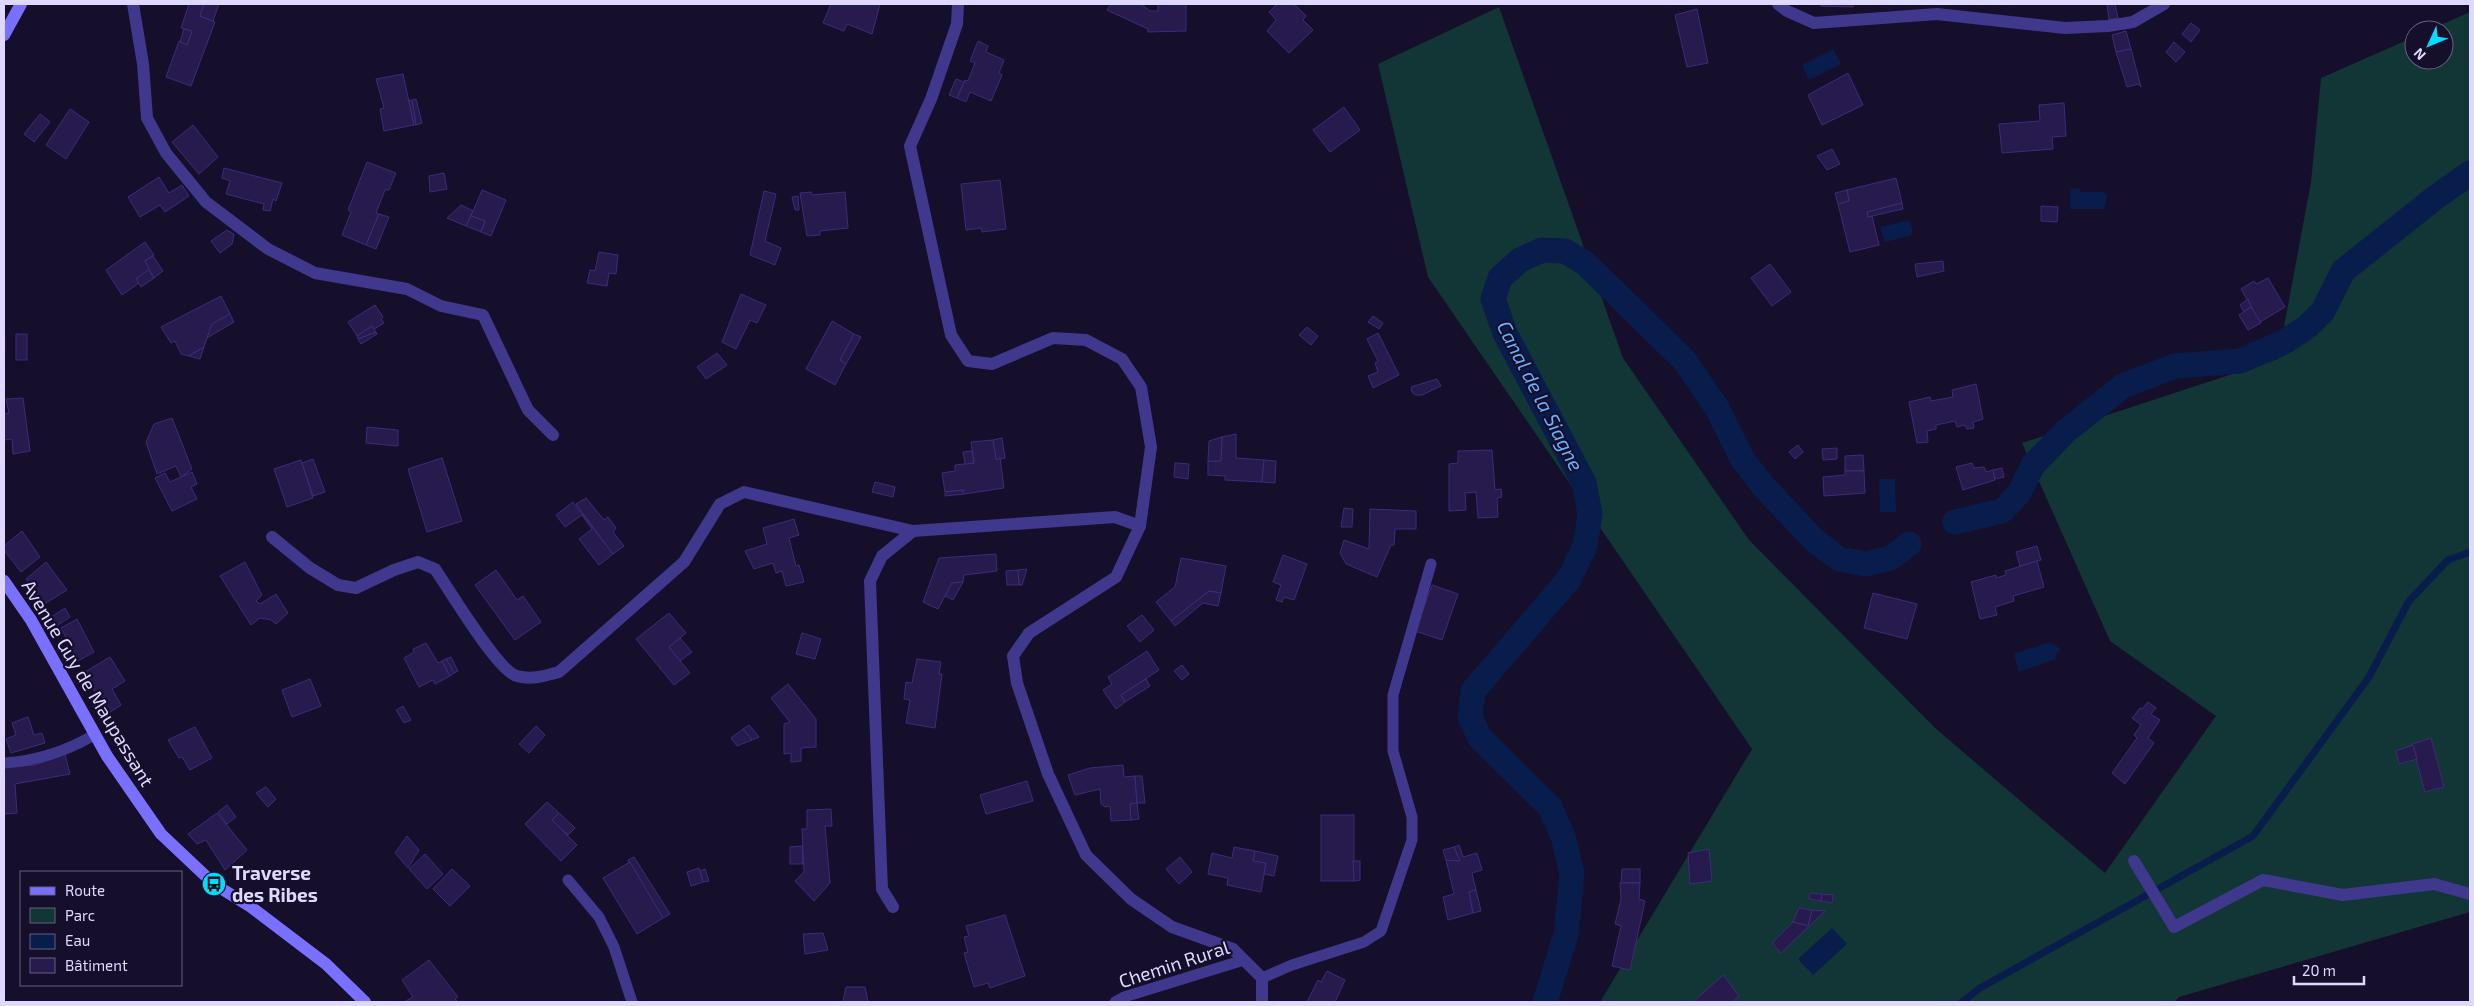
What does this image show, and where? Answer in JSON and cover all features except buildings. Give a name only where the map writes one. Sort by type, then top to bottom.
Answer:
[{"type":"main road","points":[[4,35],[21,4]]},
{"type":"main road","name":"Avenue Guy de Maupassant","points":[[4,580],[31,620],[94,735],[161,834],[214,884],[251,908],[326,964],[365,1002]]},
{"type":"street","points":[[133,4],[143,64],[147,118],[166,153],[206,202],[268,249],[315,273],[407,288],[441,306],[483,314],[528,410],[554,435]]},
{"type":"street","points":[[958,4],[957,24],[931,99],[910,146],[952,335],[968,361],[992,364],[1053,338],[1086,340],[1122,359],[1141,387],[1151,447],[1140,526],[1116,577],[1028,633],[1013,656],[1017,684],[1048,774],[1086,855],[1131,899],[1172,927],[1233,948],[1262,978],[1262,1002]]},
{"type":"street","points":[[1778,4],[1787,11],[1814,23],[1937,14],[2065,28],[2108,26],[2133,22],[2164,4]]},
{"type":"street","points":[[272,537],[310,568],[338,585],[356,588],[394,570],[418,562],[436,569],[499,664],[515,676],[534,678],[559,672],[684,562],[720,504],[744,492],[913,532],[1114,517],[1140,526]]},
{"type":"street","points":[[892,908],[882,889],[870,581],[882,556],[913,532]]},
{"type":"street","points":[[2134,861],[2174,927],[2263,880],[2343,895],[2434,884],[2470,894]]},
{"type":"lane","points":[[1262,978],[1292,964],[1364,942],[1381,931],[1412,840],[1412,817],[1393,751],[1393,695],[1431,564]]},
{"type":"lane","points":[[4,763],[28,762],[71,749],[94,735]]},
{"type":"lane","points":[[568,880],[599,917],[614,947],[632,1002]]},
{"type":"lane","name":"Chemin Rural","points":[[1115,1002],[1124,997],[1244,960]]},
{"type":"green space","points":[[1499,7],[1623,358],[1749,540],[1935,728],[2105,873],[2216,716],[2110,641],[2022,443],[2278,359],[2311,182],[2321,78],[2404,41],[2404,70],[2454,70],[2454,20],[2452,20],[2470,12],[2470,912],[2179,997],[2174,1002],[1600,1002],[1752,749],[1428,277],[1378,64]]},
{"type":"water","points":[[1833,49],[1841,64],[1809,80],[1802,65]]},
{"type":"water","points":[[2079,188],[2081,192],[2102,192],[2107,195],[2104,209],[2070,209],[2070,189]]},
{"type":"water","points":[[1906,221],[1910,222],[1913,232],[1910,236],[1885,242],[1880,227]]},
{"type":"water","points":[[1879,479],[1895,479],[1896,512],[1880,512]]},
{"type":"water","points":[[2050,642],[2060,649],[2055,656],[2056,659],[2019,672],[2014,654]]},
{"type":"water","points":[[1832,928],[1847,944],[1813,975],[1798,959]]},
{"type":"waterway","name":"Canal de la Siagne","points":[[1955,522],[2002,511],[2019,493],[2033,465],[2066,431],[2123,386],[2175,366],[2240,361],[2284,342],[2307,327],[2323,311],[2343,271],[2436,197],[2470,173]]},
{"type":"waterway","name":"Canal de la Siagne","points":[[1545,1002],[1566,934],[1572,874],[1563,836],[1550,807],[1480,738],[1470,717],[1473,691],[1569,579],[1585,546],[1590,514],[1584,483],[1505,333],[1493,299],[1500,278],[1520,260],[1542,250],[1565,251],[1585,263],[1685,361],[1717,408],[1743,460],[1764,487],[1814,540],[1839,559],[1866,564],[1891,558],[1909,544]]},
{"type":"waterway","points":[[1962,1002],[1980,988],[2253,836],[2369,677],[2409,601],[2448,560],[2470,552]]},
{"type":"place","name":"Traverse des Ribes","points":[[214,884]]}]
